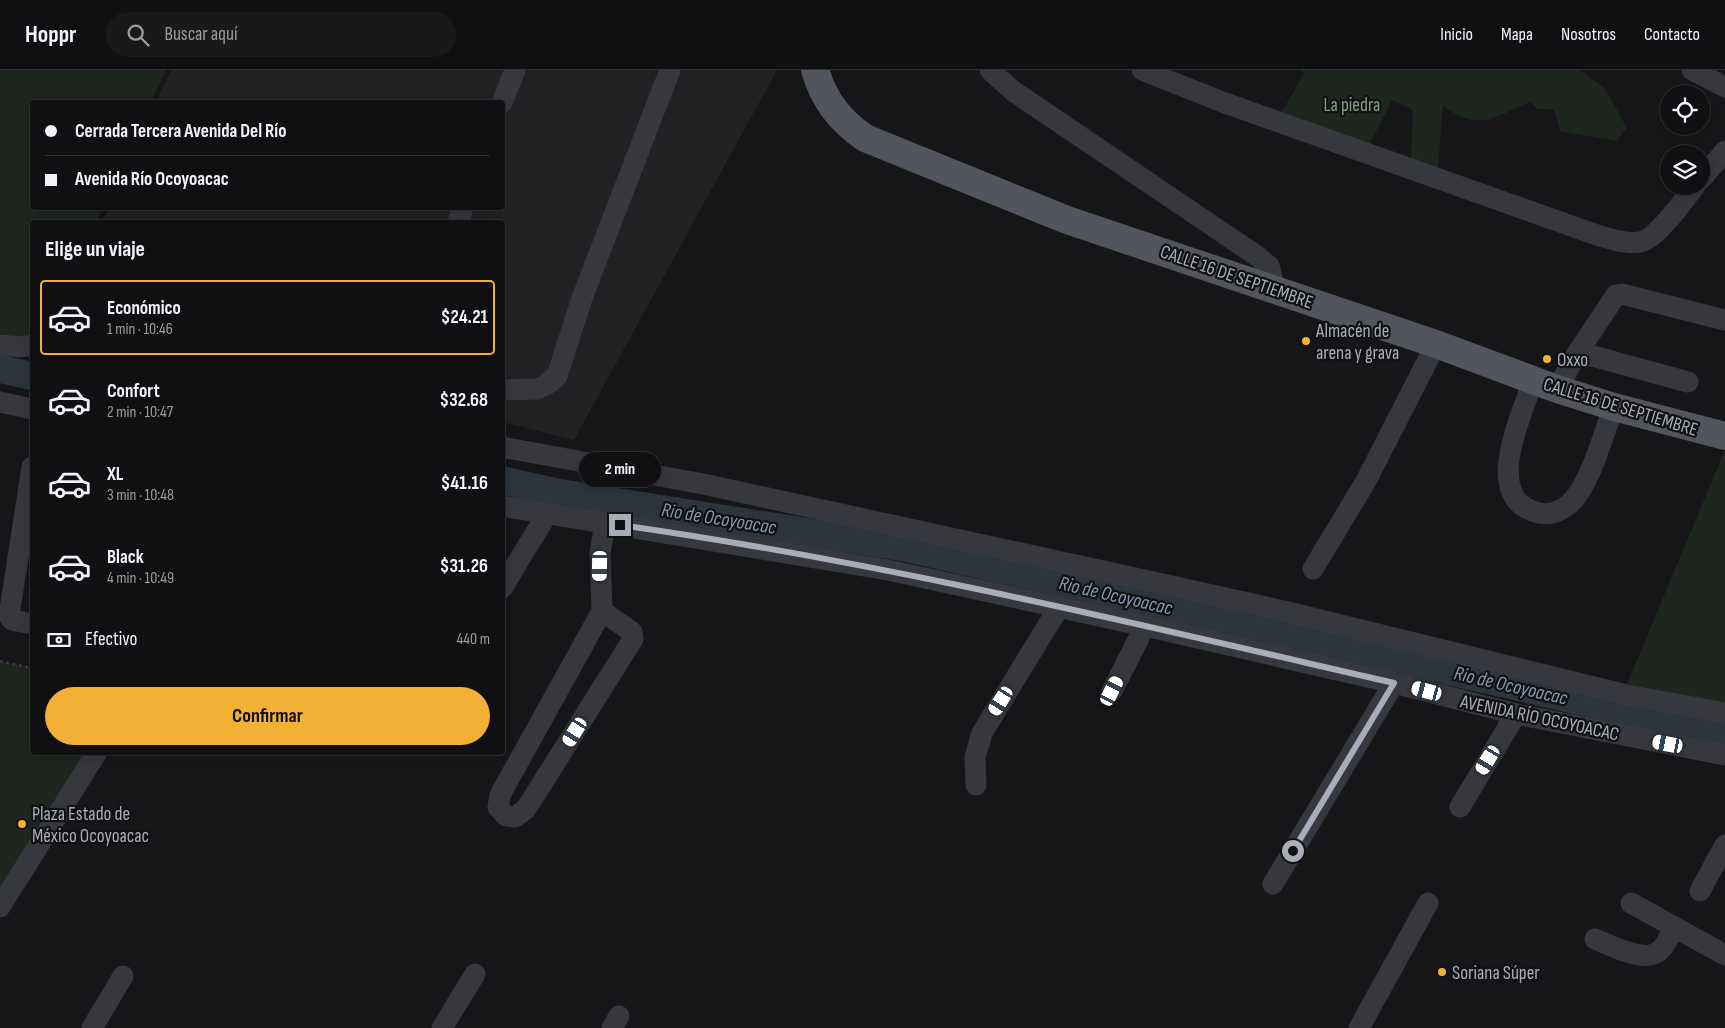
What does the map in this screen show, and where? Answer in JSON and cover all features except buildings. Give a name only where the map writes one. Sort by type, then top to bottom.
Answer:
[{"type":"main road","name":"CALLE 16 DE SEPTIEMBRE","points":[[815,70],[821,91],[832,107],[851,128],[865,138],[1067,220],[1436,344],[1614,407],[1725,436]]},
{"type":"street","points":[[503,100],[515,70]]},
{"type":"street","points":[[505,390],[537,389],[546,385],[557,376],[582,298],[670,70]]},
{"type":"street","points":[[990,70],[1013,91],[1257,256],[1269,266],[1275,289]]},
{"type":"street","points":[[1142,70],[1244,109],[1597,235],[1622,242],[1638,243],[1652,236],[1687,195]]},
{"type":"street","points":[[1692,70],[1725,86]]},
{"type":"street","points":[[1710,168],[1725,151]]},
{"type":"street","points":[[1614,407],[1588,473],[1575,498],[1554,514],[1538,513],[1523,507],[1514,498],[1508,485],[1507,473],[1510,456],[1545,384],[1578,352],[1614,297],[1620,294],[1725,320]]},
{"type":"street","points":[[1314,569],[1366,481],[1436,344]]},
{"type":"street","points":[[0,345],[21,347],[30,345]]},
{"type":"street","points":[[1578,352],[1688,382]]},
{"type":"street","points":[[0,402],[30,409]]},
{"type":"street","points":[[505,448],[703,484],[1131,577],[1284,611],[1627,695],[1725,713]]},
{"type":"street","points":[[30,480],[9,616],[12,620],[30,624]]},
{"type":"street","name":"AVENIDA RÍO OCOYOACAC","points":[[505,507],[888,570],[1394,683],[1516,714],[1725,755]]},
{"type":"street","points":[[505,583],[547,514]]},
{"type":"street","points":[[602,611],[632,632],[633,639],[526,810],[515,817],[506,816],[498,807],[500,795],[602,611],[600,554],[605,523]]},
{"type":"street","points":[[976,785],[975,757],[982,732],[1059,607]]},
{"type":"street","points":[[1112,691],[1145,626]]},
{"type":"street","points":[[1273,884],[1394,683]]},
{"type":"street","points":[[1460,807],[1516,714]]},
{"type":"street","points":[[0,907],[95,755]]},
{"type":"street","points":[[1700,891],[1725,844]]},
{"type":"street","points":[[1359,1028],[1428,903]]},
{"type":"street","points":[[1631,903],[1725,955]]},
{"type":"street","points":[[1595,938],[1629,953],[1651,956],[1661,950],[1674,928]]},
{"type":"street","points":[[442,1028],[475,974]]},
{"type":"street","points":[[92,1028],[123,976]]},
{"type":"path","points":[[0,660],[30,668]]},
{"type":"shaded area","points":[[171,70],[777,70],[574,440],[505,423],[505,220],[103,220],[108,210],[505,210],[505,100],[157,100]]},
{"type":"green space","points":[[0,70],[166,70],[152,100],[30,100],[30,210],[102,210],[97,220],[30,220],[30,340],[0,334]]},
{"type":"green space","name":"La piedra","points":[[1302,70],[1580,70],[1605,89],[1627,128],[1616,141],[1560,131],[1554,109],[1538,109],[1530,102],[1486,120],[1466,118],[1455,114],[1443,105],[1438,171],[1411,162],[1413,110],[1392,100],[1368,147],[1281,113],[1304,74]]},
{"type":"green space","points":[[1725,450],[1725,705],[1627,684]]},
{"type":"green space","name":"Plaza Estado de México Ocoyoacac","points":[[0,661],[30,668],[30,755],[88,755],[0,896]]},
{"type":"waterway","name":"Rio de Ocoyoacac","points":[[0,369],[30,376]]},
{"type":"waterway","name":"Rio de Ocoyoacac","points":[[505,481],[554,492],[907,548],[1725,734]]},
{"type":"place","name":"Almacén de arena y grava","points":[[1306,341]]},
{"type":"place","name":"Oxxo","points":[[1547,359]]},
{"type":"place","name":"Plaza Estado de México Ocoyoacac","points":[[22,824]]},
{"type":"place","name":"Soriana Súper","points":[[1442,972]]},
{"type":"route","points":[[620,525],[888,570],[1094,614],[1394,683],[1293,851]]}]
